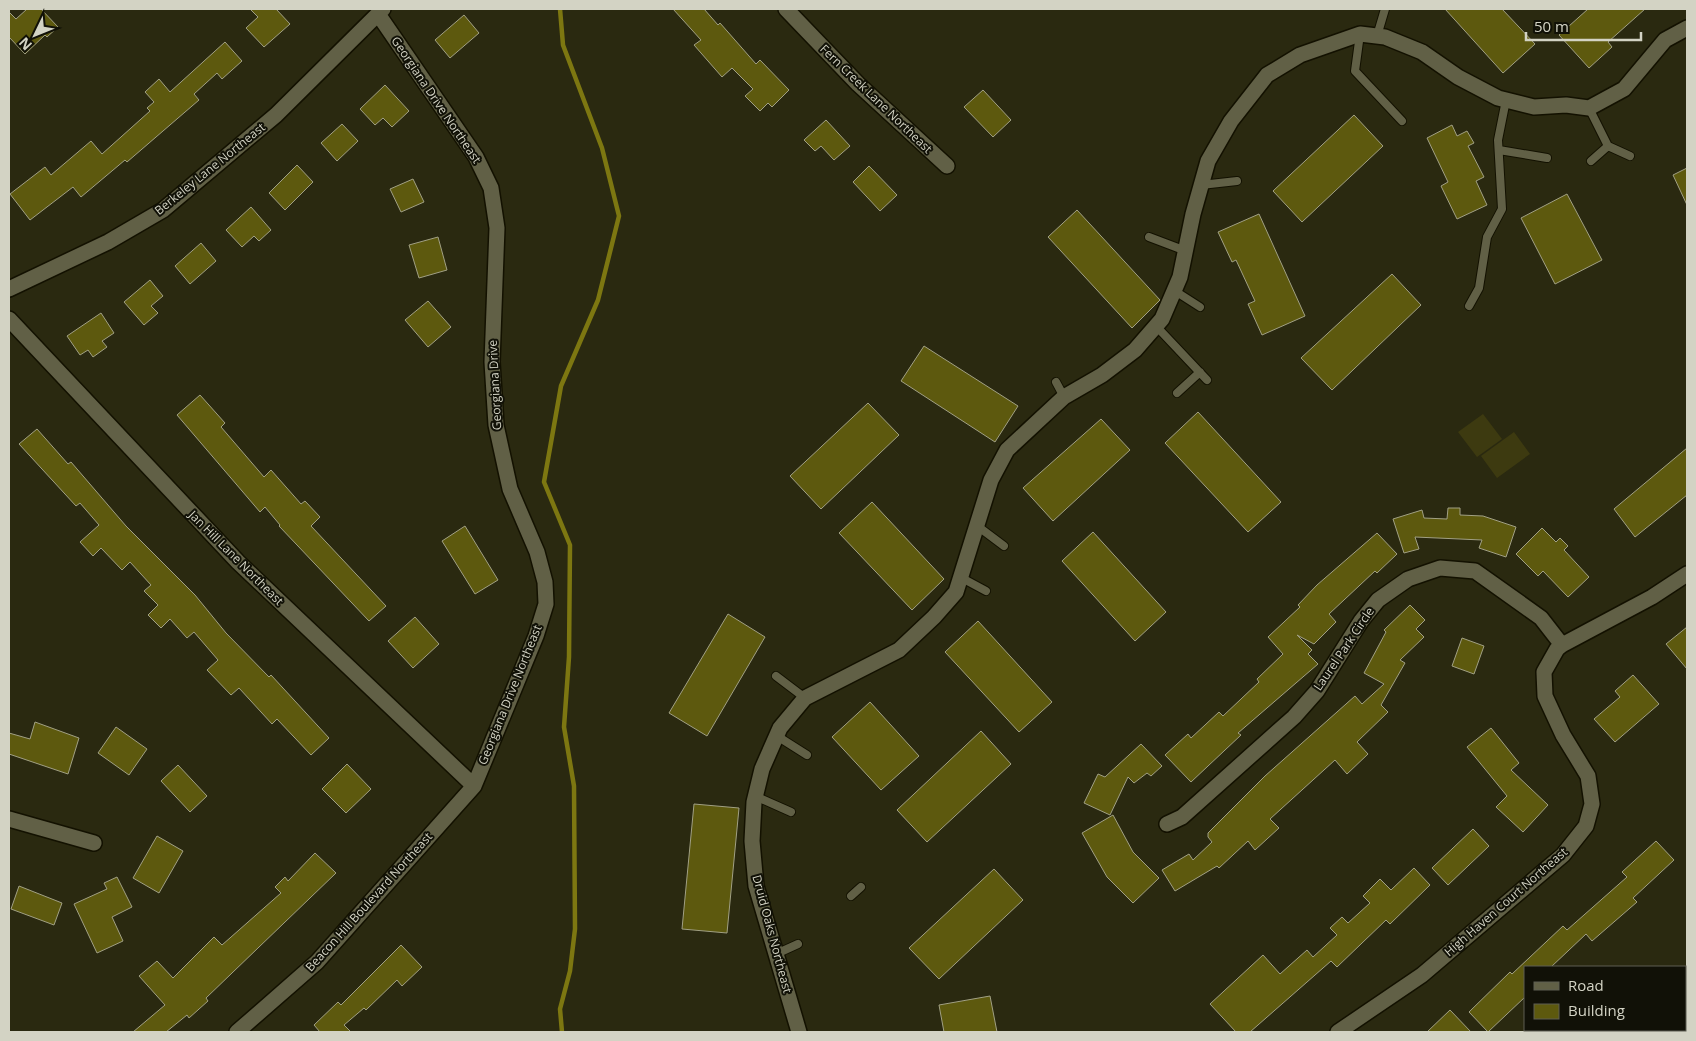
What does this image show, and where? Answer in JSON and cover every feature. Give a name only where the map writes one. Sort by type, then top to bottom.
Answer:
[{"type":"street","name":"Fern Creek Lane Northeast","points":[[786,9],[858,84],[947,166]]},
{"type":"street","name":"Georgiana Drive Northeast","points":[[380,11],[476,157],[491,188]]},
{"type":"street","name":"Berkeley Lane Northeast","points":[[9,289],[108,242],[163,210],[276,115],[380,11]]},
{"type":"street","points":[[1589,108],[1624,90],[1665,40],[1687,28]]},
{"type":"street","name":"Druid Oaks Northeast","points":[[799,1032],[756,886],[752,841],[755,796],[762,769],[777,736],[805,698],[899,650],[934,617],[956,592],[991,480],[1007,450],[1064,397],[1102,375],[1136,350],[1162,319],[1180,277],[1208,161],[1231,121],[1268,75],[1300,55],[1360,34],[1385,37],[1422,52],[1458,77],[1506,100],[1534,107],[1566,105],[1589,108]]},
{"type":"street","name":"Georgiana Drive","points":[[491,188],[497,228],[492,362],[496,425],[510,490],[537,552],[546,582],[546,604]]},
{"type":"street","name":"Jan Hill Lane Northeast","points":[[9,320],[238,562],[474,786]]},
{"type":"street","name":"Laurel Park Circle","points":[[1167,824],[1182,817],[1294,717],[1317,691],[1361,621],[1378,600],[1408,580],[1440,568],[1475,571],[1541,618],[1562,645]]},
{"type":"street","name":"High Haven Court Northeast","points":[[1338,1032],[1422,975],[1563,855],[1586,826],[1592,804],[1588,776],[1562,735],[1545,696],[1544,672],[1556,650],[1562,645],[1652,596],[1687,574]]},
{"type":"street","name":"Georgiana Drive Northeast","points":[[474,786],[536,636],[546,604]]},
{"type":"street","name":"Beacon Hill Boulevard Northeast","points":[[237,1032],[317,962],[474,786]]},
{"type":"street","points":[[9,819],[94,843]]},
{"type":"lane","points":[[1377,36],[1385,9]]},
{"type":"lane","points":[[1360,34],[1355,71],[1402,121]]},
{"type":"lane","points":[[1469,306],[1479,288],[1487,237],[1502,209],[1498,140],[1506,100]]},
{"type":"lane","points":[[1589,108],[1608,146],[1630,156]]},
{"type":"lane","points":[[1591,161],[1608,146]]},
{"type":"lane","points":[[1499,150],[1547,158]]},
{"type":"lane","points":[[1201,185],[1237,182]]},
{"type":"lane","points":[[1149,237],[1186,251]]},
{"type":"lane","points":[[1174,290],[1200,307]]},
{"type":"lane","points":[[1156,326],[1208,380]]},
{"type":"lane","points":[[1177,393],[1200,372]]},
{"type":"lane","points":[[1056,382],[1064,397]]},
{"type":"lane","points":[[976,525],[1004,546]]},
{"type":"lane","points":[[960,576],[986,591]]},
{"type":"lane","points":[[776,676],[805,698]]},
{"type":"lane","points":[[777,736],[807,755]]},
{"type":"lane","points":[[755,796],[791,812]]},
{"type":"lane","points":[[851,896],[861,886]]},
{"type":"lane","points":[[776,954],[798,944]]},
{"type":"shaded area","points":[[1483,414],[1502,439],[1477,457],[1458,432]]},
{"type":"shaded area","points":[[1514,432],[1530,454],[1497,478],[1481,456]]},
{"type":"building","points":[[27,9],[41,9],[58,27],[47,37],[45,35],[25,54],[9,37],[9,12],[16,19]]},
{"type":"building","points":[[250,9],[276,9],[290,24],[264,47],[246,28],[258,17]]},
{"type":"building","points":[[673,9],[704,9],[718,25],[720,23],[756,64],[760,60],[789,90],[772,107],[768,103],[760,111],[745,96],[753,89],[732,68],[722,77],[694,45],[701,40]]},
{"type":"building","points":[[1445,9],[1502,9],[1535,44],[1503,73]]},
{"type":"building","points":[[1588,9],[1645,9],[1608,42],[1612,47],[1589,68],[1559,35]]},
{"type":"building","points":[[464,15],[479,33],[450,58],[435,40]]},
{"type":"building","points":[[225,42],[242,61],[222,79],[217,73],[194,94],[199,100],[127,162],[125,160],[81,197],[73,187],[30,220],[10,194],[45,167],[51,175],[91,141],[102,154],[150,111],[147,108],[154,102],[145,92],[159,79],[170,92]]},
{"type":"building","points":[[385,85],[409,111],[392,127],[383,118],[375,125],[360,109]]},
{"type":"building","points":[[983,90],[1011,120],[993,137],[964,107]]},
{"type":"building","points":[[1354,115],[1383,146],[1302,222],[1273,191]]},
{"type":"building","points":[[826,120],[850,146],[834,160],[821,146],[815,151],[804,140]]},
{"type":"building","points":[[342,124],[358,141],[337,161],[321,143]]},
{"type":"building","points":[[1452,125],[1457,136],[1467,131],[1474,143],[1468,146],[1484,177],[1476,181],[1487,205],[1457,219],[1441,186],[1448,182],[1427,138]]},
{"type":"building","points":[[297,165],[313,182],[285,210],[269,193]]},
{"type":"building","points":[[869,166],[897,195],[880,211],[853,182]]},
{"type":"building","points":[[1687,168],[1687,205],[1673,175]]},
{"type":"building","points":[[413,179],[424,202],[401,212],[390,189]]},
{"type":"building","points":[[1567,194],[1602,260],[1555,284],[1521,218]]},
{"type":"building","points":[[251,207],[271,230],[259,241],[254,236],[242,247],[226,230]]},
{"type":"building","points":[[1077,210],[1160,300],[1132,328],[1048,237]]},
{"type":"building","points":[[1259,214],[1305,316],[1262,335],[1248,304],[1255,301],[1236,260],[1232,262],[1218,232]]},
{"type":"building","points":[[438,237],[447,270],[419,278],[409,245]]},
{"type":"building","points":[[201,243],[216,261],[190,284],[175,266]]},
{"type":"building","points":[[1392,274],[1421,305],[1332,390],[1301,358]]},
{"type":"building","points":[[150,280],[163,296],[151,306],[158,313],[144,325],[124,302]]},
{"type":"building","points":[[428,301],[451,327],[428,347],[405,320]]},
{"type":"building","points":[[101,313],[114,333],[102,341],[107,347],[93,357],[88,350],[80,355],[67,336]]},
{"type":"building","points":[[924,346],[1018,406],[995,442],[901,381]]},
{"type":"building","points":[[200,395],[225,423],[221,427],[264,477],[271,470],[301,504],[305,501],[320,517],[311,526],[386,606],[369,621],[279,526],[265,507],[260,512],[177,415]]},
{"type":"building","points":[[868,403],[899,435],[821,509],[790,476]]},
{"type":"building","points":[[1198,412],[1281,502],[1248,532],[1165,443]]},
{"type":"building","points":[[1101,419],[1130,450],[1053,521],[1023,488]]},
{"type":"building","points":[[37,429],[68,464],[71,462],[126,526],[195,595],[226,633],[269,677],[271,675],[329,738],[311,755],[277,719],[272,724],[239,688],[231,695],[207,670],[218,660],[194,632],[187,638],[170,619],[161,628],[148,615],[158,605],[144,591],[151,585],[130,562],[122,570],[101,548],[93,556],[80,542],[99,525],[80,503],[76,506],[19,444]]},
{"type":"building","points":[[1687,448],[1687,495],[1635,537],[1614,509]]},
{"type":"building","points":[[872,502],[944,579],[912,610],[839,533]]},
{"type":"building","points":[[1448,508],[1460,508],[1460,515],[1483,516],[1516,527],[1506,557],[1479,548],[1482,540],[1415,537],[1419,549],[1404,553],[1393,519],[1422,510],[1424,518],[1447,519]]},
{"type":"building","points":[[465,526],[498,580],[475,594],[442,541]]},
{"type":"building","points":[[1542,528],[1556,542],[1560,538],[1568,546],[1564,550],[1589,577],[1568,597],[1543,571],[1538,576],[1516,554]]},
{"type":"building","points":[[1093,532],[1166,612],[1135,641],[1062,561]]},
{"type":"building","points":[[1377,533],[1397,554],[1377,573],[1375,571],[1329,614],[1336,622],[1314,644],[1297,635],[1312,650],[1308,654],[1318,664],[1238,733],[1241,735],[1191,782],[1165,755],[1188,734],[1191,738],[1219,712],[1223,716],[1259,682],[1257,679],[1283,654],[1268,637],[1300,607],[1298,605],[1317,585]]},
{"type":"building","points":[[1410,605],[1425,620],[1416,629],[1424,637],[1400,660],[1405,663],[1381,705],[1388,712],[1357,742],[1368,754],[1347,774],[1335,760],[1270,819],[1279,828],[1255,850],[1248,841],[1219,868],[1217,866],[1175,891],[1162,870],[1189,854],[1193,860],[1212,842],[1208,837],[1208,833],[1265,776],[1355,696],[1362,704],[1384,684],[1364,673],[1386,632],[1384,630]]},
{"type":"building","points":[[728,614],[765,637],[707,736],[669,713]]},
{"type":"building","points":[[415,617],[439,644],[413,668],[388,641]]},
{"type":"building","points":[[978,621],[1052,702],[1019,732],[945,652]]},
{"type":"building","points":[[1687,627],[1687,669],[1666,644]]},
{"type":"building","points":[[1462,638],[1484,646],[1474,674],[1452,666]]},
{"type":"building","points":[[1633,675],[1659,704],[1615,742],[1594,719],[1620,697],[1615,691]]},
{"type":"building","points":[[870,702],[919,756],[881,790],[832,737]]},
{"type":"building","points":[[35,722],[79,738],[68,774],[9,754],[9,733],[30,739]]},
{"type":"building","points":[[116,727],[147,749],[129,775],[98,753]]},
{"type":"building","points":[[1491,728],[1519,763],[1511,770],[1548,805],[1523,832],[1496,807],[1507,796],[1467,747]]},
{"type":"building","points":[[981,731],[1011,764],[927,842],[897,810]]},
{"type":"building","points":[[1141,744],[1162,766],[1151,776],[1147,773],[1134,783],[1128,777],[1110,815],[1084,803],[1098,774],[1105,777]]},
{"type":"building","points":[[347,764],[371,789],[346,813],[322,789]]},
{"type":"building","points":[[178,765],[207,796],[190,812],[161,781]]},
{"type":"building","points":[[694,804],[739,808],[727,933],[682,929]]},
{"type":"building","points":[[1113,815],[1133,852],[1159,878],[1133,903],[1107,877],[1082,833]]},
{"type":"building","points":[[1473,829],[1489,846],[1448,885],[1432,868]]},
{"type":"building","points":[[157,836],[183,851],[159,893],[133,878]]},
{"type":"building","points":[[1656,841],[1674,860],[1633,898],[1637,902],[1592,941],[1586,934],[1552,966],[1524,966],[1524,998],[1488,1032],[1469,1012],[1510,972],[1512,974],[1563,926],[1567,930],[1627,877],[1622,872]]},
{"type":"building","points":[[315,853],[336,873],[206,998],[208,1001],[189,1018],[187,1015],[166,1032],[133,1032],[165,1005],[139,976],[157,961],[173,978],[214,937],[222,945],[281,893],[275,887],[285,877],[288,881]]},
{"type":"building","points":[[1414,868],[1430,885],[1390,924],[1386,920],[1337,967],[1331,961],[1250,1032],[1236,1032],[1210,1004],[1263,955],[1280,974],[1307,950],[1313,957],[1337,935],[1330,928],[1342,917],[1348,923],[1370,903],[1363,896],[1380,879],[1391,890]]},
{"type":"building","points":[[994,869],[1023,900],[939,979],[909,948]]},
{"type":"building","points":[[117,877],[132,907],[112,917],[123,941],[97,953],[74,904],[107,889],[104,883]]},
{"type":"building","points":[[19,886],[62,903],[54,925],[11,909]]},
{"type":"building","points":[[401,945],[422,967],[402,986],[397,980],[366,1010],[364,1008],[344,1025],[351,1032],[320,1032],[314,1025],[338,1002],[341,1005]]},
{"type":"building","points":[[990,996],[997,1032],[944,1032],[939,1005]]},
{"type":"building","points":[[1450,1010],[1471,1032],[1427,1032]]},
{"type":"waterway","points":[[560,9],[563,45],[602,148],[619,216],[598,300],[561,386],[544,482],[570,545],[569,657],[564,727],[574,786],[575,929],[570,971],[560,1009],[562,1032]]}]
